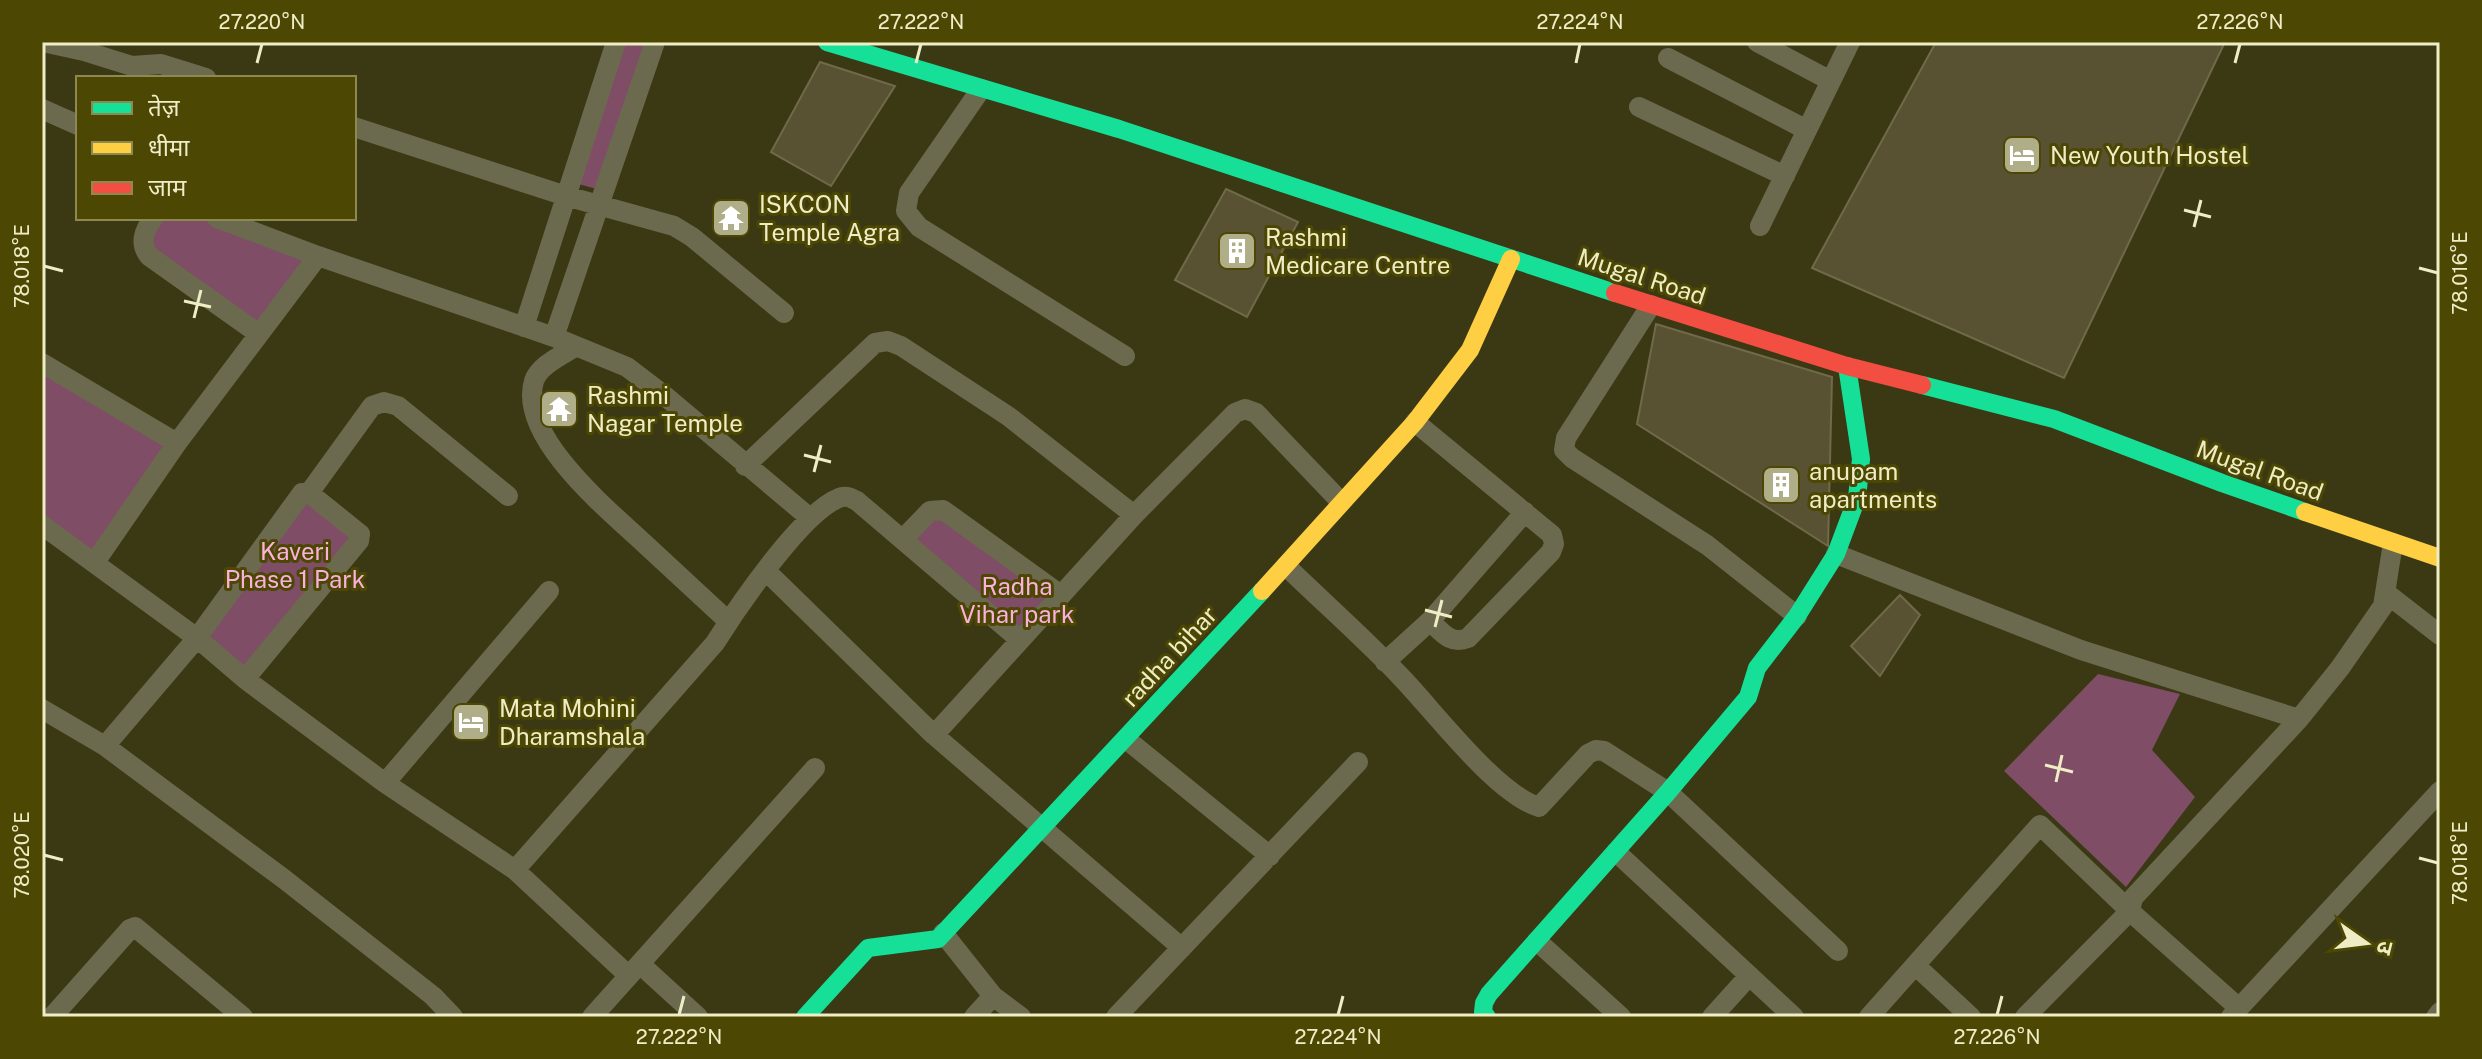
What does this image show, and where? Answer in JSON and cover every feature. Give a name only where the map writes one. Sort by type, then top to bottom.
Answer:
[{"type":"street","points":[[43,42],[132,66],[161,64],[200,76]]},
{"type":"street","points":[[524,327],[616,42]]},
{"type":"street","points":[[554,337],[655,42]]},
{"type":"street","name":"Mugal Road","points":[[827,42],[1119,129],[1651,305],[1847,366],[2054,419],[2222,483],[2440,558]]},
{"type":"street","points":[[1757,42],[1831,81]]},
{"type":"street","points":[[1760,226],[1850,42]]},
{"type":"street","points":[[1668,58],[1807,130]]},
{"type":"street","points":[[981,89],[909,193],[906,211],[919,227],[1125,356]]},
{"type":"street","points":[[1639,107],[1785,176]]},
{"type":"street","points":[[42,109],[76,124]]},
{"type":"street","points":[[356,128],[683,231],[784,313]]},
{"type":"street","points":[[152,220],[143,238],[149,256],[259,334]]},
{"type":"street","points":[[222,220],[554,337],[627,367],[810,518]]},
{"type":"street","points":[[95,562],[177,443],[318,256]]},
{"type":"street","name":"radha bihar","points":[[943,933],[1286,566],[1415,422],[1470,350],[1511,259]]},
{"type":"street","points":[[1651,305],[1566,438],[1564,450],[1707,545],[1797,616]]},
{"type":"street","points":[[745,466],[875,343],[888,341],[901,346],[1008,416],[1134,515]]},
{"type":"street","points":[[576,346],[541,369],[534,382],[533,410],[548,441],[589,492],[728,621]]},
{"type":"street","points":[[42,363],[177,443]]},
{"type":"street","points":[[1487,1017],[1483,1012],[1489,994],[1748,697],[1757,668],[1797,616],[1836,554],[1857,498],[1861,459],[1847,366]]},
{"type":"street","points":[[309,493],[368,411],[384,402],[398,406],[413,417],[508,496]]},
{"type":"street","points":[[934,735],[1134,515],[1235,413],[1245,409],[1256,413],[1341,502]]},
{"type":"street","points":[[1415,422],[1552,535],[1554,544],[1551,552],[1468,638],[1459,642],[1449,639],[1430,621]]},
{"type":"street","points":[[105,746],[197,638],[302,493],[309,493],[360,534],[359,541],[245,679]]},
{"type":"street","points":[[515,870],[715,643],[728,621],[810,518],[839,498],[851,498],[1020,640]]},
{"type":"street","points":[[903,539],[930,511],[943,510],[1061,595]]},
{"type":"street","points":[[1385,662],[1430,621],[1525,512]]},
{"type":"street","points":[[42,525],[197,638],[245,679],[385,783],[515,870],[634,970],[698,1017]]},
{"type":"street","points":[[2025,1017],[2130,911],[2133,898],[2299,719],[2383,606],[2393,543]]},
{"type":"street","points":[[1836,554],[2081,650],[2299,719]]},
{"type":"street","points":[[1286,566],[1385,662],[1479,763],[1524,802],[1539,807],[1588,754],[1596,750],[1604,751],[1668,792],[1838,951]]},
{"type":"street","points":[[766,571],[934,735],[1182,948]]},
{"type":"street","points":[[385,783],[549,591]]},
{"type":"street","points":[[2386,593],[2440,635]]},
{"type":"street","points":[[42,709],[105,746],[284,879],[433,996],[453,1017]]},
{"type":"street","points":[[1126,739],[1270,856]]},
{"type":"street","points":[[1116,1017],[1358,762]]},
{"type":"street","points":[[592,1017],[815,768]]},
{"type":"street","points":[[1869,1017],[2040,825],[2235,1012],[2440,791]]},
{"type":"street","points":[[1616,852],[1794,1017]]},
{"type":"street","points":[[52,1017],[135,927],[243,1017]]},
{"type":"street","points":[[805,1017],[868,948],[929,941],[938,939],[943,933],[993,996],[1021,1017]]},
{"type":"street","points":[[1537,941],[1621,1017]]},
{"type":"street","points":[[1915,965],[1971,1017]]},
{"type":"street","points":[[1712,1017],[1749,976]]},
{"type":"street","points":[[974,1017],[993,996]]},
{"type":"street","points":[[2436,1017],[2440,1012]]},
{"type":"green space","points":[[616,42],[655,42],[604,191],[571,182]]},
{"type":"green space","points":[[156,220],[222,220],[318,256],[259,334],[144,245]]},
{"type":"green space","points":[[42,366],[177,443],[95,562],[42,525]]},
{"type":"green space","name":"Kaveri Phase 1 Park","points":[[309,493],[360,534],[245,679],[197,638]]},
{"type":"green space","name":"Radha Vihar park","points":[[935,509],[1061,595],[1020,640],[903,539]]},
{"type":"green space","points":[[2098,674],[2180,694],[2152,750],[2195,797],[2126,887],[2004,771]]},
{"type":"building","name":"New Youth Hostel","points":[[1936,42],[2225,42],[2064,378],[1812,268]]},
{"type":"building","points":[[820,62],[895,86],[831,186],[771,152]]},
{"type":"building","name":"Rashmi Medicare Centre","points":[[1226,189],[1298,222],[1247,317],[1175,280]]},
{"type":"building","name":"anupam apartments","points":[[1656,324],[1832,377],[1828,546],[1637,424]]},
{"type":"building","points":[[1900,595],[1920,615],[1880,676],[1851,646]]},
{"type":"traffic: fast","points":[[827,42],[1119,129],[1615,293]]},
{"type":"traffic: fast","points":[[1487,1017],[1483,1012],[1489,994],[1748,697],[1757,668],[1797,616],[1836,554],[1857,498],[1861,459],[1847,366]]},
{"type":"traffic: fast","points":[[1922,385],[2054,419],[2305,512]]},
{"type":"traffic: fast","points":[[805,1017],[868,948],[938,939],[1262,591]]},
{"type":"traffic: slow","points":[[1262,591],[1415,422],[1470,350],[1511,259]]},
{"type":"traffic: slow","points":[[2305,512],[2440,558]]},
{"type":"traffic: jam","points":[[1615,293],[1847,366],[1922,385]]},
{"type":"place","name":"New Youth Hostel","points":[[2022,155]]},
{"type":"place","name":"ISKCON Temple Agra","points":[[731,218]]},
{"type":"place","name":"Rashmi Medicare Centre","points":[[1237,251]]},
{"type":"place","name":"Rashmi Nagar Temple","points":[[559,409]]},
{"type":"place","name":"anupam apartments","points":[[1781,485]]},
{"type":"place","name":"Mata Mohini Dharamshala","points":[[471,722]]}]
